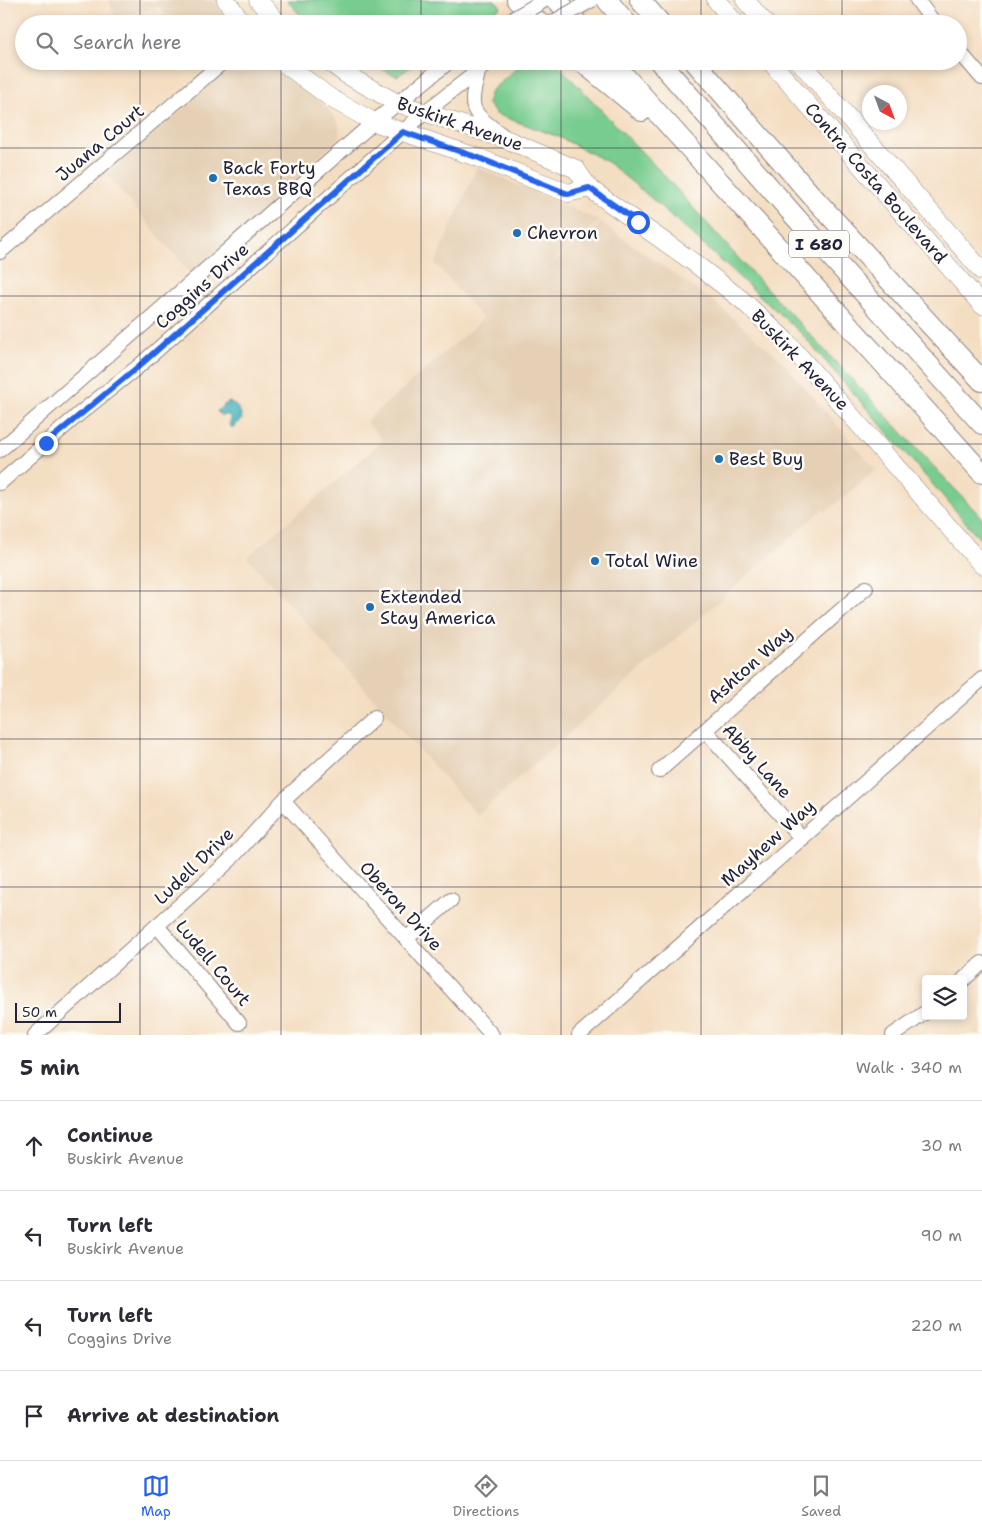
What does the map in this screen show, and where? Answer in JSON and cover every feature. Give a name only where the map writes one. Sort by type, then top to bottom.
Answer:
[{"type":"highway","points":[[517,0],[531,15]]},
{"type":"highway","points":[[558,0],[570,15]]},
{"type":"highway","points":[[607,0],[620,15]]},
{"type":"highway","points":[[640,0],[654,15]]},
{"type":"highway","points":[[592,70],[687,148]]},
{"type":"highway","name":"I 680","points":[[619,70],[687,148],[982,473]]},
{"type":"highway","name":"I 680","points":[[667,70],[798,220],[982,424]]},
{"type":"highway","name":"I 680","points":[[702,70],[812,196],[982,381]]},
{"type":"main road","points":[[226,0],[237,15]]},
{"type":"main road","points":[[258,0],[271,15]]},
{"type":"main road","points":[[716,0],[729,15]]},
{"type":"main road","points":[[744,0],[758,15]]},
{"type":"main road","name":"Buskirk Avenue","points":[[292,70],[332,99],[374,122],[479,158],[568,194],[589,188]]},
{"type":"main road","name":"Buskirk Avenue","points":[[343,70],[397,103],[508,140],[576,169],[589,188],[700,267],[742,300],[785,340],[982,564]]},
{"type":"main road","name":"Contra Costa Boulevard","points":[[778,70],[982,305]]},
{"type":"main road","name":"Contra Costa Boulevard","points":[[807,70],[982,271]]},
{"type":"street","points":[[520,15],[546,0]]},
{"type":"street","points":[[566,15],[592,0]]},
{"type":"street","points":[[735,15],[744,0]]},
{"type":"street","points":[[917,0],[928,15]]},
{"type":"street","points":[[967,60],[982,78]]},
{"type":"street","name":"Juana Court","points":[[0,252],[213,70]]},
{"type":"street","name":"Coggins Drive","points":[[0,450],[374,122],[439,70]]},
{"type":"street","name":"Coggins Drive","points":[[0,483],[79,414],[139,366],[425,112],[478,70]]},
{"type":"street","points":[[479,70],[471,100],[472,107],[485,122],[508,140]]},
{"type":"street","name":"Ashton Way","points":[[659,771],[866,588]]},
{"type":"street","name":"Mayhew Way","points":[[580,1035],[982,679]]},
{"type":"street","name":"Ludell Drive","points":[[35,1035],[158,927],[229,861],[282,802],[374,718]]},
{"type":"street","name":"Abby Lane","points":[[705,730],[802,839]]},
{"type":"street","name":"Oberon Drive","points":[[282,802],[492,1035]]},
{"type":"street","points":[[406,939],[451,900]]},
{"type":"street","name":"Ludell Court","points":[[158,927],[239,1023]]},
{"type":"street","points":[[967,976],[982,963]]},
{"type":"street","points":[[893,1035],[922,1015]]},
{"type":"shaded area","points":[[109,0],[214,0],[223,15],[165,15],[160,7],[127,15],[114,15]]},
{"type":"shaded area","points":[[204,70],[280,70],[326,107],[339,124],[339,138],[194,278],[107,175],[213,82]]},
{"type":"shaded area","points":[[477,167],[600,221],[520,289],[601,223],[714,302],[780,359],[876,470],[826,512],[823,509],[477,815],[247,557],[383,441],[366,421],[483,319],[435,263]]},
{"type":"green space","points":[[287,0],[495,0],[501,7],[489,15],[300,15]]},
{"type":"green space","points":[[383,70],[406,70],[397,76]]},
{"type":"green space","points":[[515,70],[563,70],[661,172],[739,259],[982,518],[982,541],[800,332],[656,202],[606,161],[559,137],[496,114],[487,103],[491,91]]},
{"type":"water","points":[[228,402],[238,408],[242,419],[232,428],[229,424],[231,420],[229,415],[220,415],[217,411]]},
{"type":"place","name":"Back Forty Texas BBQ","points":[[213,178]]},
{"type":"place","name":"Chevron","points":[[517,233]]},
{"type":"place","name":"Best Buy","points":[[719,459]]},
{"type":"place","name":"Total Wine","points":[[595,561]]},
{"type":"place","name":"Extended Stay America","points":[[370,607]]},
{"type":"route","points":[[46,443],[139,366],[403,132],[479,158],[507,171],[568,194],[589,188],[638,222]]}]
